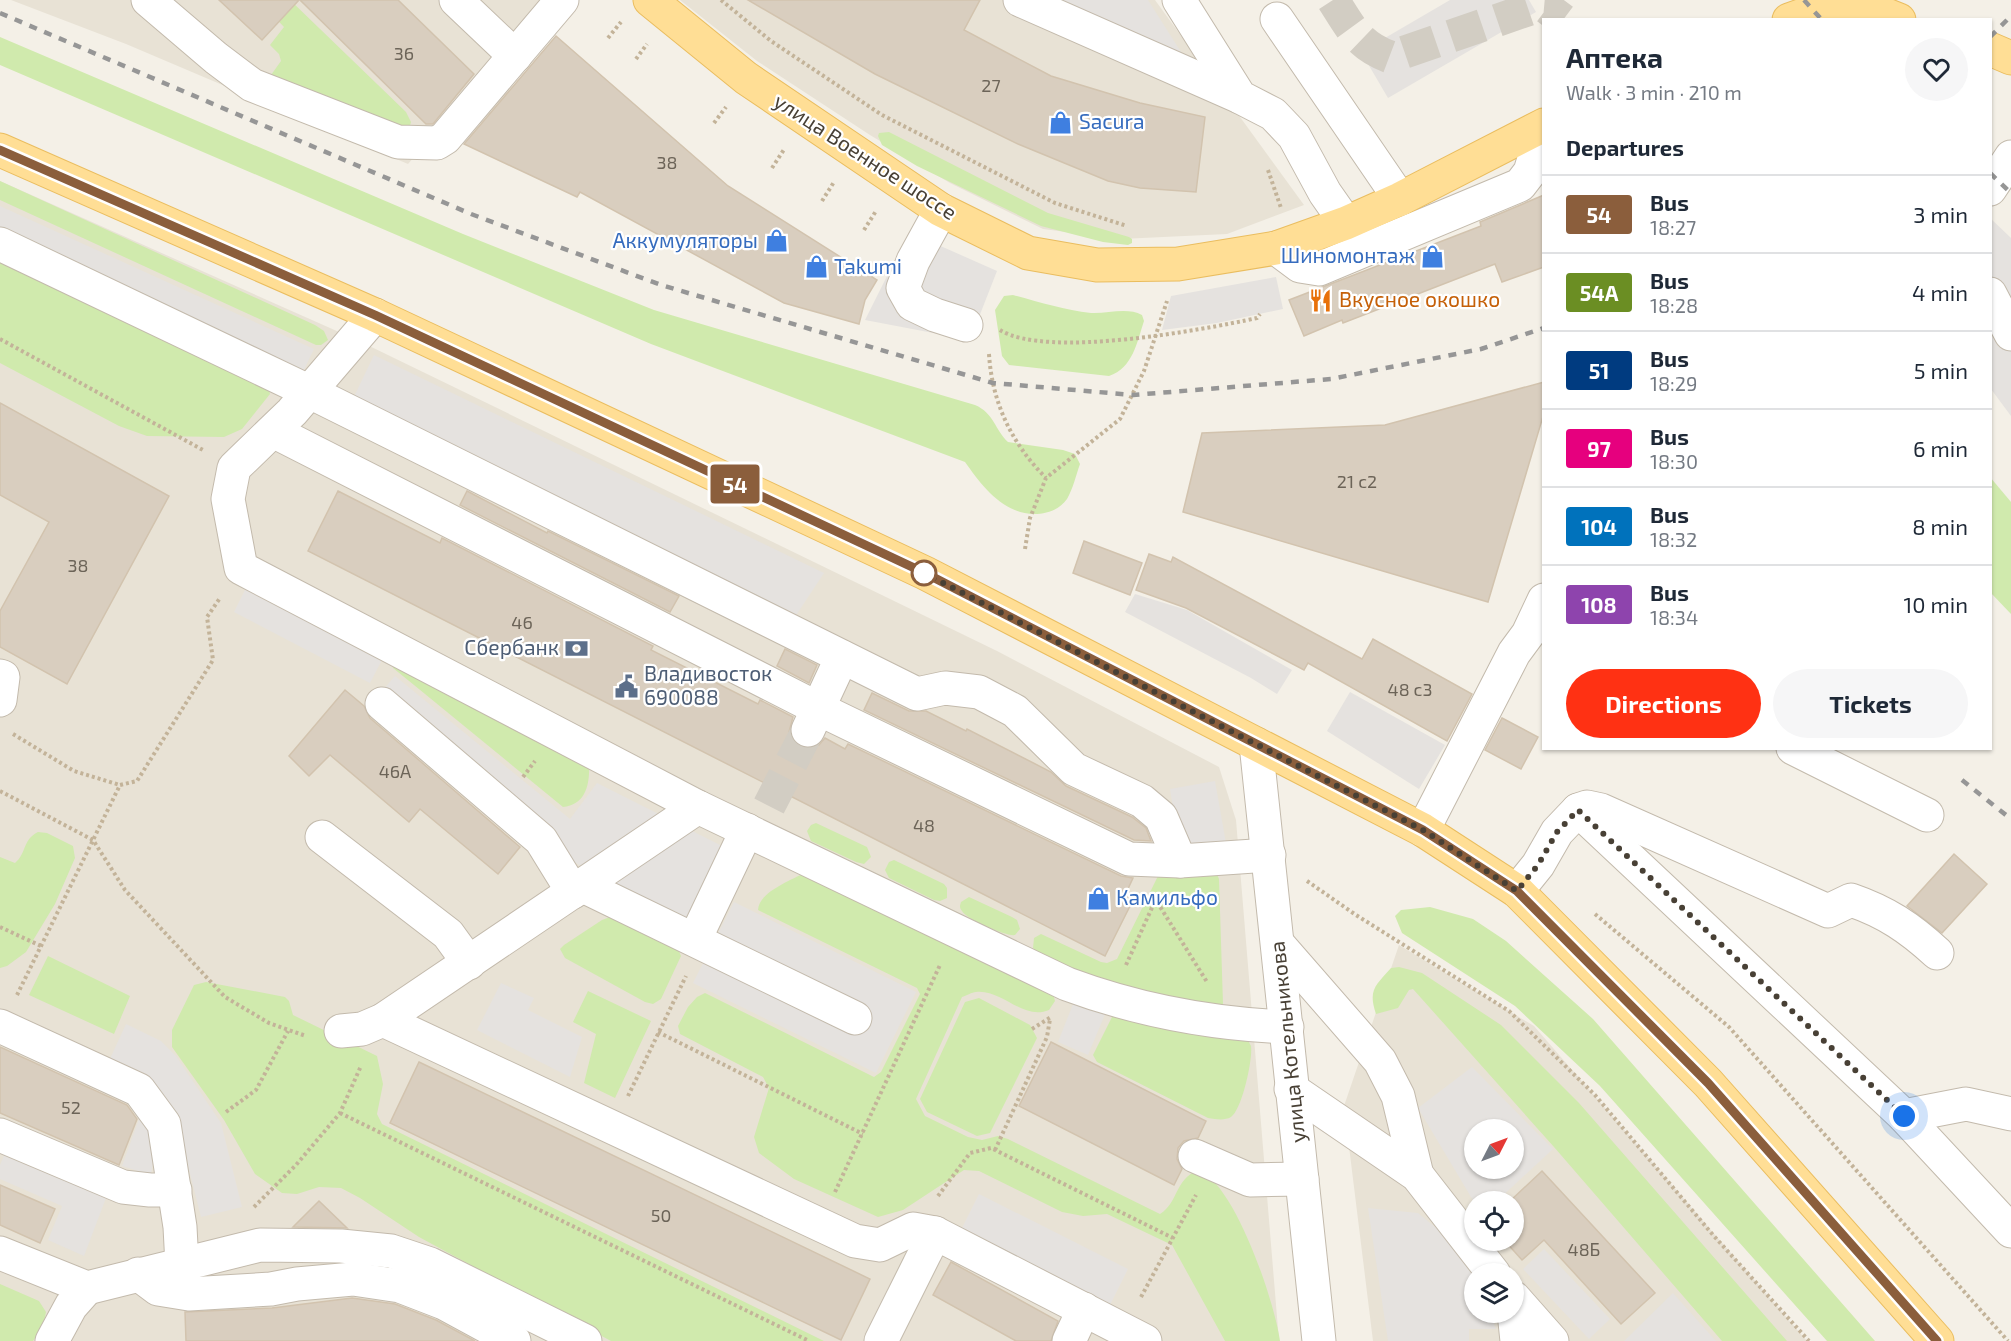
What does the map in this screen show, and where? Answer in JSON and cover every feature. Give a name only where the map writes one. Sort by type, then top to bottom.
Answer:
[{"type":"main road","points":[[1795,18],[1814,11],[1833,8],[1896,12]]},
{"type":"main road","name":"улица Военное шоссе","points":[[637,9],[746,78],[941,210],[1028,253],[1097,265],[1178,264],[1276,248],[1346,223],[1400,199],[1542,127]]},
{"type":"main road","points":[[1992,51],[2011,58]]},
{"type":"main road","points":[[0,150],[375,315],[925,573],[1423,830],[1517,891],[1708,1083],[1937,1341]]},
{"type":"street","points":[[148,0],[216,58],[252,85],[398,142],[437,143],[445,138],[562,0]]},
{"type":"street","points":[[456,0],[514,56]]},
{"type":"street","points":[[1020,0],[1240,96],[1274,114],[1294,136],[1325,192],[1346,223]]},
{"type":"street","points":[[1179,0],[1240,96]]},
{"type":"street","points":[[1277,19],[1400,199]]},
{"type":"street","points":[[1276,248],[1300,266],[1319,269],[1520,185],[1530,172],[1542,133]]},
{"type":"street","points":[[1992,186],[2011,157]]},
{"type":"street","points":[[941,210],[913,261],[903,288],[912,304],[935,315],[981,326]]},
{"type":"street","points":[[0,244],[310,392],[917,694],[945,688],[979,692],[1015,711],[1074,769],[1142,801],[1161,817],[1180,861]]},
{"type":"street","points":[[1992,298],[2011,334]]},
{"type":"street","points":[[375,315],[275,432],[234,468],[228,499],[241,568],[698,807],[1067,984],[1110,1000],[1234,1025],[1287,1027]]},
{"type":"street","points":[[275,432],[813,719],[1129,859],[1180,861],[1269,855]]},
{"type":"street","points":[[1423,830],[1514,653],[1536,635],[1542,609]]},
{"type":"street","points":[[813,719],[842,657]]},
{"type":"street","points":[[0,676],[3,677],[0,700]]},
{"type":"street","points":[[382,704],[541,840],[578,889],[695,939],[855,1018]]},
{"type":"street","name":"улица Котельникова","points":[[1256,744],[1319,1341]]},
{"type":"street","points":[[1797,750],[1927,815]]},
{"type":"street","points":[[326,1034],[362,1029],[383,1020],[698,807]]},
{"type":"street","points":[[1517,891],[1538,865],[1557,832],[1578,810],[1587,807],[1601,810],[1828,911],[1851,900],[1880,910],[1915,933],[1937,953]]},
{"type":"street","points":[[1578,810],[1904,1116],[2011,1231]]},
{"type":"street","points":[[695,939],[747,830]]},
{"type":"street","points":[[322,837],[448,934],[469,963]]},
{"type":"street","points":[[1278,944],[1380,1061],[1398,1096],[1417,1176]]},
{"type":"street","points":[[383,1020],[855,1241],[880,1245],[924,1231],[1135,1336]]},
{"type":"street","points":[[1,1026],[139,1090],[164,1124],[175,1190],[182,1265]]},
{"type":"street","points":[[1291,1089],[1417,1176],[1485,1263]]},
{"type":"street","points":[[1904,1116],[1966,1104],[2011,1114]]},
{"type":"street","points":[[0,1135],[123,1187],[175,1190]]},
{"type":"street","points":[[1203,1161],[1250,1180],[1302,1179]]},
{"type":"street","points":[[881,1341],[924,1231]]},
{"type":"street","points":[[52,1341],[71,1306],[87,1288],[260,1245],[340,1246],[391,1251],[430,1264],[585,1341]]},
{"type":"street","points":[[0,1253],[87,1288]]},
{"type":"street","points":[[138,1274],[159,1289],[189,1294],[271,1289],[353,1279],[400,1286],[444,1304],[514,1341]]},
{"type":"street","points":[[1524,1309],[1552,1341]]},
{"type":"street","points":[[1069,1341],[1084,1310]]},
{"type":"street","points":[[1515,1323],[1517,1341]]},
{"type":"path","points":[[721,0],[771,41],[882,115],[1055,203],[1137,229]]},
{"type":"path","points":[[608,38],[637,9]]},
{"type":"path","points":[[636,59],[651,39]]},
{"type":"path","points":[[772,168],[787,145]]},
{"type":"path","points":[[822,201],[835,181]]},
{"type":"path","points":[[1271,213],[1325,192]]},
{"type":"path","points":[[864,230],[876,211]]},
{"type":"path","points":[[981,326],[1022,340],[1049,343],[1157,335],[1216,327],[1257,318],[1260,314]]},
{"type":"path","points":[[1025,549],[1030,518],[1046,478],[1120,419],[1133,395],[1157,335]]},
{"type":"path","points":[[0,339],[234,468]]},
{"type":"path","points":[[989,361],[1001,412],[1010,432],[1027,459],[1046,478]]},
{"type":"path","points":[[10,732],[75,771],[120,785],[137,781],[213,660],[207,617],[241,568]]},
{"type":"path","points":[[500,805],[558,733]]},
{"type":"path","points":[[1,1026],[120,785]]},
{"type":"path","points":[[0,791],[93,840],[125,890],[225,997],[269,1023],[288,1031],[326,1034]]},
{"type":"path","points":[[1269,855],[1356,915],[1509,1011],[1595,1095],[1713,1235],[1809,1341]]},
{"type":"path","points":[[1129,859],[1234,1025]]},
{"type":"path","points":[[1110,1000],[1156,900]]},
{"type":"path","points":[[1592,911],[1729,1027],[2008,1341]]},
{"type":"path","points":[[0,927],[41,946]]},
{"type":"path","points":[[819,1224],[956,932]]},
{"type":"path","points":[[614,1128],[679,992]]},
{"type":"path","points":[[995,1150],[1047,1037],[1050,1019]]},
{"type":"path","points":[[226,1112],[256,1090],[288,1031]]},
{"type":"path","points":[[658,1032],[863,1134]]},
{"type":"path","points":[[252,1210],[296,1165],[340,1113],[809,1341]]},
{"type":"path","points":[[924,1231],[970,1153],[991,1148],[1173,1238]]},
{"type":"path","points":[[1135,1336],[1155,1267],[1173,1238],[1203,1161]]},
{"type":"shaded area","points":[[11,0],[553,0],[408,164],[126,44]]},
{"type":"shaded area","points":[[680,0],[1155,0],[1304,205],[1227,234],[1121,239],[1043,229],[950,183],[870,135],[757,61]]},
{"type":"shaded area","points":[[1049,0],[1148,0],[1188,63]]},
{"type":"shaded area","points":[[1450,0],[1529,0],[1536,12],[1388,98],[1361,52]]},
{"type":"shaded area","points":[[0,181],[357,340],[997,651],[1219,767],[1236,820],[1279,1341],[0,1341]]},
{"type":"shaded area","points":[[0,206],[314,349],[300,378],[0,236]]},
{"type":"shaded area","points":[[1992,220],[2011,238],[2011,416],[1992,390]]},
{"type":"shaded area","points":[[909,232],[997,271],[970,340],[865,320]]},
{"type":"shaded area","points":[[1276,277],[1283,309],[1217,323],[1162,330],[1171,296]]},
{"type":"shaded area","points":[[374,355],[824,573],[783,635],[340,426]]},
{"type":"shaded area","points":[[259,562],[396,633],[370,683],[234,612]]},
{"type":"shaded area","points":[[1135,594],[1187,610],[1292,670],[1277,694],[1125,612]]},
{"type":"shaded area","points":[[395,676],[570,819],[597,783],[730,850],[695,923],[528,839],[369,706]]},
{"type":"shaded area","points":[[1350,692],[1445,745],[1419,789],[1327,731]]},
{"type":"shaded area","points":[[1215,781],[1227,849],[1181,857],[1170,789]]},
{"type":"shaded area","points":[[734,902],[916,992],[876,1073],[693,983]]},
{"type":"shaded area","points":[[1399,945],[1534,1026],[1807,1341],[1373,1341],[1344,1106]]},
{"type":"shaded area","points":[[501,983],[534,998],[528,1010],[582,1037],[570,1077],[477,1030]]},
{"type":"shaded area","points":[[1077,994],[1108,1007],[1088,1055],[1058,1042]]},
{"type":"shaded area","points":[[126,1024],[161,1041],[176,1056],[221,1123],[242,1207],[201,1217],[177,1123],[108,1063]]},
{"type":"shaded area","points":[[1472,1067],[1523,1119],[1464,1119],[1464,1179],[1521,1179],[1508,1191],[1467,1191],[1418,1108]]},
{"type":"shaded area","points":[[139,1119],[158,1129],[151,1175],[122,1166]]},
{"type":"shaded area","points":[[1524,1120],[1553,1149],[1524,1176]]},
{"type":"shaded area","points":[[16,1127],[117,1169],[84,1256],[48,1240],[62,1206],[0,1179],[0,1165]]},
{"type":"shaded area","points":[[979,1194],[1128,1269],[1107,1311],[958,1236]]},
{"type":"shaded area","points":[[1368,1208],[1418,1213],[1446,1236],[1464,1263],[1464,1323],[1494,1323],[1496,1329],[1469,1329],[1469,1341],[1388,1341]]},
{"type":"shaded area","points":[[1544,1249],[1610,1319],[1589,1339],[1524,1268]]},
{"type":"shaded area","points":[[1673,1293],[1716,1341],[1624,1341]]},
{"type":"green space","points":[[290,0],[406,112],[411,122],[409,129],[271,75],[281,61],[279,54],[270,45],[284,27],[264,6]]},
{"type":"green space","points":[[0,37],[463,234],[654,310],[975,405],[986,412],[1008,442],[1063,450],[1075,454],[1080,464],[1071,491],[1064,503],[1048,512],[1034,514],[1012,509],[986,489],[965,462],[651,344],[0,65]]},
{"type":"green space","points":[[889,132],[1048,213],[1129,237],[1132,243],[1128,245],[1103,242],[1041,226],[917,166],[882,145],[879,133]]},
{"type":"green space","points":[[0,181],[315,325],[324,331],[328,340],[321,345],[316,345],[0,200]]},
{"type":"green space","points":[[0,254],[268,386],[270,394],[242,429],[224,437],[147,436],[119,426],[0,363]]},
{"type":"green space","points":[[1013,295],[1081,312],[1136,313],[1142,315],[1144,321],[1129,361],[1109,376],[1009,365],[1002,356],[995,310],[1004,296]]},
{"type":"green space","points":[[1992,479],[2011,502],[2011,614],[1992,594]]},
{"type":"green space","points":[[391,659],[589,764],[589,779],[582,798],[563,807],[393,668]]},
{"type":"green space","points":[[816,823],[867,847],[871,857],[864,864],[856,862],[811,841],[807,831],[811,825]]},
{"type":"green space","points":[[38,832],[47,833],[73,846],[75,858],[55,904],[26,952],[7,966],[0,968],[0,857],[15,863],[29,839]]},
{"type":"green space","points":[[894,860],[944,884],[947,888],[947,898],[940,901],[934,900],[889,878],[885,870],[889,862]]},
{"type":"green space","points":[[1216,872],[1219,879],[1223,1004],[1218,1010],[1119,991],[1033,948],[1034,938],[1041,934],[1101,962],[1107,963],[1117,959],[1158,876]]},
{"type":"green space","points":[[804,873],[1052,990],[1055,1001],[1049,1010],[1039,1012],[1021,1008],[986,992],[974,992],[962,997],[916,1099],[925,1116],[968,1137],[982,1140],[998,1136],[1008,1139],[1160,1214],[1171,1203],[1185,1179],[1198,1170],[1212,1180],[1226,1197],[1239,1220],[1262,1274],[1280,1341],[1225,1341],[1172,1245],[1107,1214],[1083,1216],[1062,1212],[979,1171],[964,1170],[903,1210],[878,1217],[794,1179],[759,1153],[754,1137],[769,1088],[763,1077],[680,1034],[678,1026],[688,1007],[697,997],[705,993],[874,1077],[881,1072],[920,994],[917,988],[758,910],[769,892]]},
{"type":"green space","points":[[969,897],[1017,920],[1020,929],[1015,935],[1011,935],[978,923],[961,910],[961,902]]},
{"type":"green space","points":[[1430,907],[1473,919],[1506,941],[1593,1019],[1875,1341],[1827,1341],[1600,1086],[1515,1006],[1402,933],[1395,916],[1401,910]]},
{"type":"green space","points":[[610,917],[678,949],[681,956],[661,999],[653,1004],[645,1002],[565,958],[560,949]]},
{"type":"green space","points":[[48,956],[130,996],[114,1034],[29,995]]},
{"type":"green space","points":[[1399,967],[1422,973],[1501,1025],[1579,1103],[1787,1341],[1722,1341],[1413,989],[1409,990],[1398,1008],[1376,1014],[1374,989],[1391,968]]},
{"type":"green space","points":[[206,982],[285,997],[289,1001],[293,1015],[377,1056],[383,1084],[377,1114],[382,1124],[824,1341],[611,1341],[419,1237],[341,1188],[319,1187],[297,1194],[282,1193],[255,1174],[224,1120],[172,1047],[172,1030],[194,985]]},
{"type":"green space","points":[[588,991],[651,1021],[615,1098],[584,1083],[596,1034],[573,1022]]},
{"type":"green space","points":[[979,998],[1030,1025],[1037,1038],[990,1133],[977,1136],[927,1112],[920,1099],[965,1002]]},
{"type":"green space","points":[[1114,1013],[1246,1038],[1251,1046],[1251,1052],[1246,1084],[1239,1105],[1231,1117],[1208,1118],[1097,1062],[1093,1055]]},
{"type":"green space","points":[[0,1284],[39,1301],[46,1312],[43,1327],[33,1341],[0,1341]]},
{"type":"building","points":[[219,0],[299,0],[262,40]]},
{"type":"building","points":[[300,0],[398,0],[474,74],[433,124],[426,124]]},
{"type":"building","points":[[748,0],[980,0],[964,30],[1051,76],[1140,103],[1205,117],[1196,192],[1140,188],[1108,181],[1018,144],[875,74]]},
{"type":"building","points":[[556,36],[728,186],[877,280],[865,300],[859,324],[784,303],[580,192],[577,197],[464,144]]},
{"type":"building","points":[[1542,196],[1542,268],[1502,282],[1495,264],[1304,336],[1289,300],[1481,226],[1480,222]]},
{"type":"building","points":[[1542,383],[1542,420],[1488,602],[1183,512],[1202,433],[1385,425]]},
{"type":"building","points":[[0,403],[169,496],[67,684],[0,647],[0,611],[49,522],[0,495]]},
{"type":"building","points":[[338,491],[440,543],[442,538],[653,646],[651,650],[758,704],[760,700],[793,717],[789,732],[792,740],[800,747],[810,749],[819,745],[825,738],[845,749],[848,744],[1121,876],[1133,878],[1127,891],[1135,896],[1105,956],[308,551]]},
{"type":"building","points":[[467,491],[547,533],[548,531],[679,596],[670,612],[460,505]]},
{"type":"building","points":[[1084,541],[1142,563],[1130,595],[1073,573]]},
{"type":"building","points":[[1149,554],[1171,562],[1173,557],[1362,659],[1373,639],[1472,694],[1447,741],[1308,663],[1304,670],[1186,608],[1136,590]]},
{"type":"building","points":[[785,649],[817,665],[809,683],[777,666]]},
{"type":"building","points":[[345,690],[364,706],[370,718],[520,847],[498,874],[420,809],[409,822],[330,755],[309,776],[289,756]]},
{"type":"building","points":[[872,693],[909,711],[926,711],[966,731],[967,729],[1051,772],[1066,786],[1132,817],[1146,828],[1151,841],[1134,840],[864,710]]},
{"type":"building","points":[[1502,718],[1538,737],[1521,769],[1485,750]]},
{"type":"building","points":[[1954,854],[1987,884],[1942,933],[1907,906]]},
{"type":"building","points":[[1051,1042],[1206,1121],[1198,1138],[1184,1141],[1178,1148],[1177,1159],[1182,1169],[1174,1185],[1019,1106]]},
{"type":"building","points":[[0,1047],[127,1105],[137,1119],[119,1165],[0,1113]]},
{"type":"building","points":[[419,1062],[870,1279],[841,1340],[390,1123]]},
{"type":"building","points":[[1542,1171],[1655,1293],[1621,1324],[1544,1240],[1522,1260],[1514,1251],[1524,1251],[1524,1191],[1521,1191]]},
{"type":"building","points":[[0,1185],[55,1209],[40,1243],[0,1225]]},
{"type":"building","points":[[319,1201],[347,1228],[293,1227]]},
{"type":"building","points":[[951,1262],[1058,1321],[1051,1341],[1016,1341],[933,1295]]},
{"type":"building","points":[[352,1298],[395,1304],[436,1320],[475,1341],[186,1341],[185,1312],[272,1308]]},
{"type":"tunnel","points":[[1333,0],[1356,34],[1370,47],[1390,57],[1536,7],[1547,8],[1560,18]]},
{"type":"tunnel","points":[[769,806],[808,730]]},
{"type":"railway","points":[[1804,0],[1820,18]]},
{"type":"railway","points":[[0,13],[471,214],[661,285],[993,383],[1133,395],[1331,379],[1481,349],[1542,329]]},
{"type":"railway","points":[[1992,35],[2011,16]]},
{"type":"railway","points":[[1992,175],[2011,193]]},
{"type":"railway","points":[[1962,780],[2011,819]]},
{"type":"bus line","name":"54","points":[[0,150],[375,315],[925,573],[1423,830],[1517,891],[1708,1083],[1937,1341]]},
{"type":"place","name":"Sacura","points":[[1061,122]]},
{"type":"place","name":"Аккумуляторы","points":[[776,241]]},
{"type":"place","name":"Шиномонтаж","points":[[1433,256]]},
{"type":"place","name":"Takumi","points":[[816,267]]},
{"type":"place","name":"Вкусное окошко","points":[[1321,300]]},
{"type":"place","name":"Сбербанк","points":[[577,648]]},
{"type":"place","name":"Владивосток 690088","points":[[626,686]]},
{"type":"place","name":"Камильфо","points":[[1098,898]]},
{"type":"route","points":[[924,573],[1029,625],[1423,830],[1517,891],[1538,865],[1557,832],[1578,810],[1904,1116]]}]
